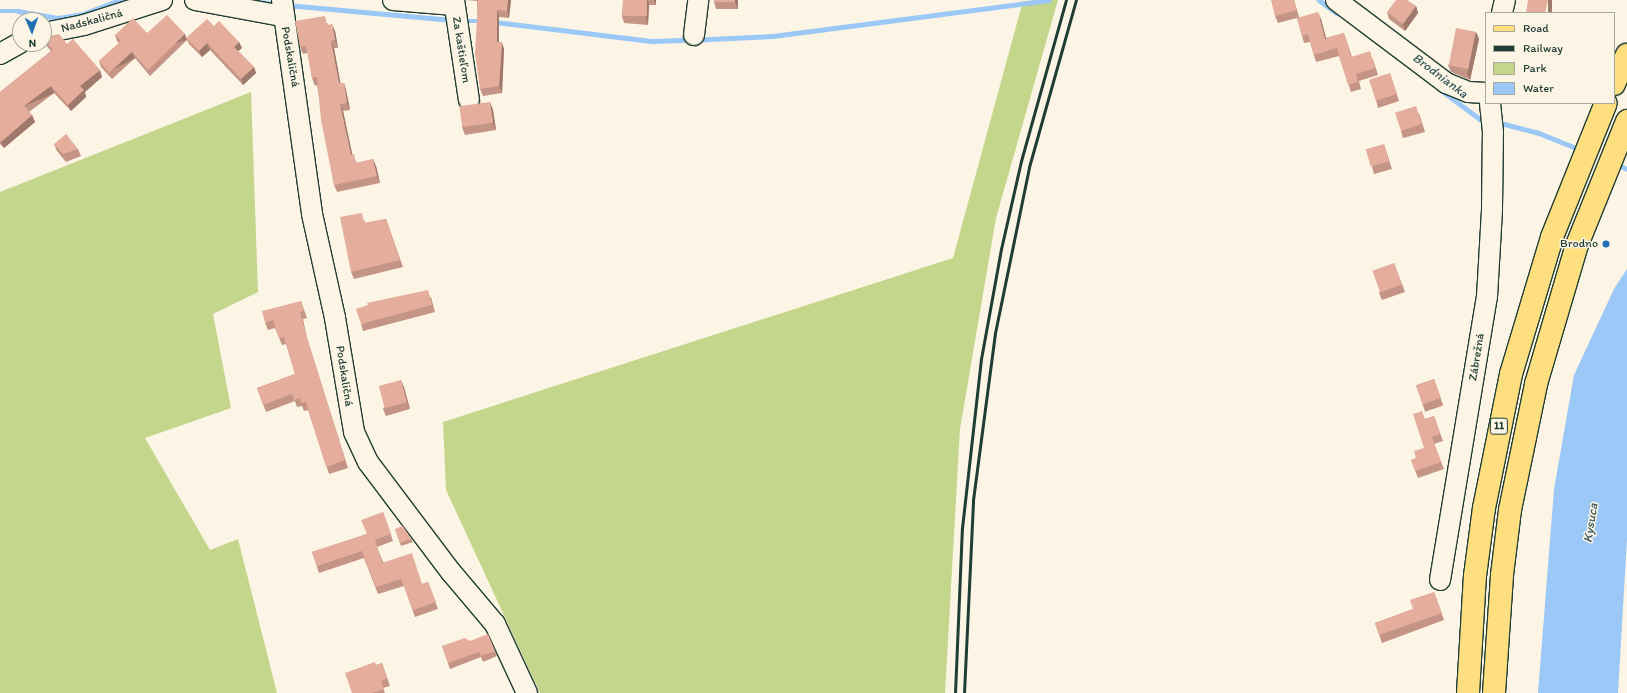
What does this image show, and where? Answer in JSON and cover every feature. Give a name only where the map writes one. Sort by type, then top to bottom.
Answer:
[{"type":"main road","points":[[1615,82],[1627,55]]},
{"type":"main road","name":"11","points":[[1468,693],[1475,576],[1496,439],[1529,308],[1552,237],[1578,169],[1606,104]]},
{"type":"main road","name":"11","points":[[1494,693],[1502,575],[1522,444],[1554,316],[1577,245],[1602,179],[1627,120]]},
{"type":"street","name":"Nadskaličná","points":[[52,31],[84,25],[162,0]]},
{"type":"street","points":[[195,0],[282,6]]},
{"type":"street","points":[[393,0],[455,12]]},
{"type":"street","points":[[694,35],[698,0]]},
{"type":"street","points":[[1336,0],[1446,83],[1468,92],[1485,93]]},
{"type":"street","points":[[1502,12],[1505,0]]},
{"type":"street","name":"Podskaličná","points":[[282,6],[291,58],[312,214],[335,318],[354,432],[368,462],[451,572],[495,624],[527,693]]},
{"type":"street","name":"Za kaštieľom","points":[[455,12],[469,100]]},
{"type":"street","points":[[0,54],[12,47]]},
{"type":"street","name":"Zábrežná","points":[[1440,580],[1487,297],[1492,117]]},
{"type":"green space","points":[[1058,0],[996,218],[960,429],[945,693],[540,693],[446,490],[443,422],[953,258],[1023,1]]},
{"type":"green space","points":[[251,92],[258,292],[213,314],[231,408],[145,438],[210,550],[238,539],[277,693],[0,693],[0,192]]},
{"type":"water","name":"Kysuca","points":[[1627,269],[1627,539],[1618,693],[1538,693],[1554,489],[1574,375],[1614,289]]},
{"type":"building","points":[[478,0],[508,0],[507,11],[497,10],[497,42],[502,42],[499,86],[480,89],[475,54]]},
{"type":"building","points":[[623,0],[647,0],[647,16],[623,16]]},
{"type":"building","points":[[714,0],[735,0],[735,2],[714,2]]},
{"type":"building","points":[[1271,0],[1294,0],[1297,10],[1275,16]]},
{"type":"building","points":[[1396,0],[1407,0],[1416,6],[1403,24],[1387,12]]},
{"type":"building","points":[[1528,0],[1548,0],[1545,12],[1526,12]]},
{"type":"building","points":[[1318,12],[1325,39],[1344,33],[1351,57],[1370,51],[1375,68],[1356,74],[1358,82],[1348,85],[1337,48],[1314,55],[1308,34],[1302,36],[1297,18]]},
{"type":"building","points":[[167,15],[185,34],[148,70],[132,52],[109,73],[99,61],[121,41],[115,35],[133,18],[147,33]]},
{"type":"building","points":[[325,16],[327,25],[332,24],[335,40],[331,41],[339,83],[344,83],[347,103],[340,104],[351,155],[354,154],[356,163],[373,159],[377,176],[334,185],[321,120],[317,77],[312,78],[306,46],[300,47],[295,21]]},
{"type":"building","points":[[207,19],[214,26],[219,21],[239,42],[234,47],[254,67],[241,79],[207,43],[199,51],[186,38]]},
{"type":"building","points":[[1456,28],[1476,32],[1468,69],[1449,65]]},
{"type":"building","points":[[59,34],[67,44],[73,39],[100,70],[80,86],[84,90],[68,105],[51,86],[24,106],[32,115],[1,142],[0,92],[52,52],[52,35]]},
{"type":"building","points":[[1390,73],[1397,94],[1376,101],[1369,80]]},
{"type":"building","points":[[490,102],[493,123],[462,127],[459,106]]},
{"type":"building","points":[[1416,106],[1422,124],[1401,131],[1395,113]]},
{"type":"building","points":[[66,134],[78,149],[63,154],[54,144]]},
{"type":"building","points":[[1384,144],[1389,161],[1371,167],[1366,149]]},
{"type":"building","points":[[362,213],[364,223],[386,219],[400,260],[351,272],[340,217]]},
{"type":"building","points":[[1394,263],[1402,285],[1380,292],[1372,271]]},
{"type":"building","points":[[428,290],[432,305],[361,324],[356,309],[368,305],[367,303]]},
{"type":"building","points":[[301,301],[304,310],[300,312],[305,331],[345,460],[326,467],[306,402],[301,403],[300,398],[294,400],[292,394],[263,405],[257,388],[295,374],[284,337],[279,338],[273,320],[265,323],[262,311]]},
{"type":"building","points":[[1434,379],[1441,398],[1423,404],[1416,385]]},
{"type":"building","points":[[401,380],[407,402],[385,408],[379,386]]},
{"type":"building","points":[[1422,411],[1425,419],[1434,416],[1440,434],[1432,437],[1441,462],[1415,471],[1411,460],[1416,458],[1414,451],[1424,448],[1413,414]]},
{"type":"building","points":[[383,512],[391,534],[375,540],[382,563],[412,553],[422,584],[428,582],[436,602],[413,610],[401,579],[376,587],[362,551],[317,566],[312,552],[367,534],[361,520]]},
{"type":"building","points":[[403,526],[411,539],[400,543],[395,529]]},
{"type":"building","points":[[1434,592],[1442,613],[1379,635],[1375,623],[1413,609],[1410,600]]},
{"type":"building","points":[[488,634],[495,651],[481,656],[479,652],[448,663],[442,646],[465,638],[470,641]]},
{"type":"building","points":[[375,662],[376,665],[382,663],[387,678],[381,681],[384,689],[372,693],[352,693],[345,673]]},
{"type":"waterway","points":[[0,11],[18,11],[58,18],[83,14],[120,0]]},
{"type":"waterway","points":[[495,22],[653,41],[689,40],[773,36],[1049,0]]},
{"type":"waterway","name":"Brodnianka","points":[[1319,0],[1337,13]]},
{"type":"waterway","points":[[259,2],[278,4]]},
{"type":"waterway","points":[[287,5],[451,20]]},
{"type":"waterway","points":[[463,21],[481,21]]},
{"type":"waterway","name":"Brodnianka","points":[[1441,90],[1480,119],[1486,120]]},
{"type":"waterway","name":"Brodnianka","points":[[1497,122],[1539,133],[1581,150]]},
{"type":"waterway","name":"Brodnianka","points":[[1616,164],[1627,169]]},
{"type":"railway","points":[[955,693],[962,528],[981,359],[1001,249],[1021,161],[1066,0]]},
{"type":"railway","points":[[964,693],[973,500],[995,333],[1029,167],[1076,0]]},
{"type":"place","name":"Brodno","points":[[1606,244]]}]
